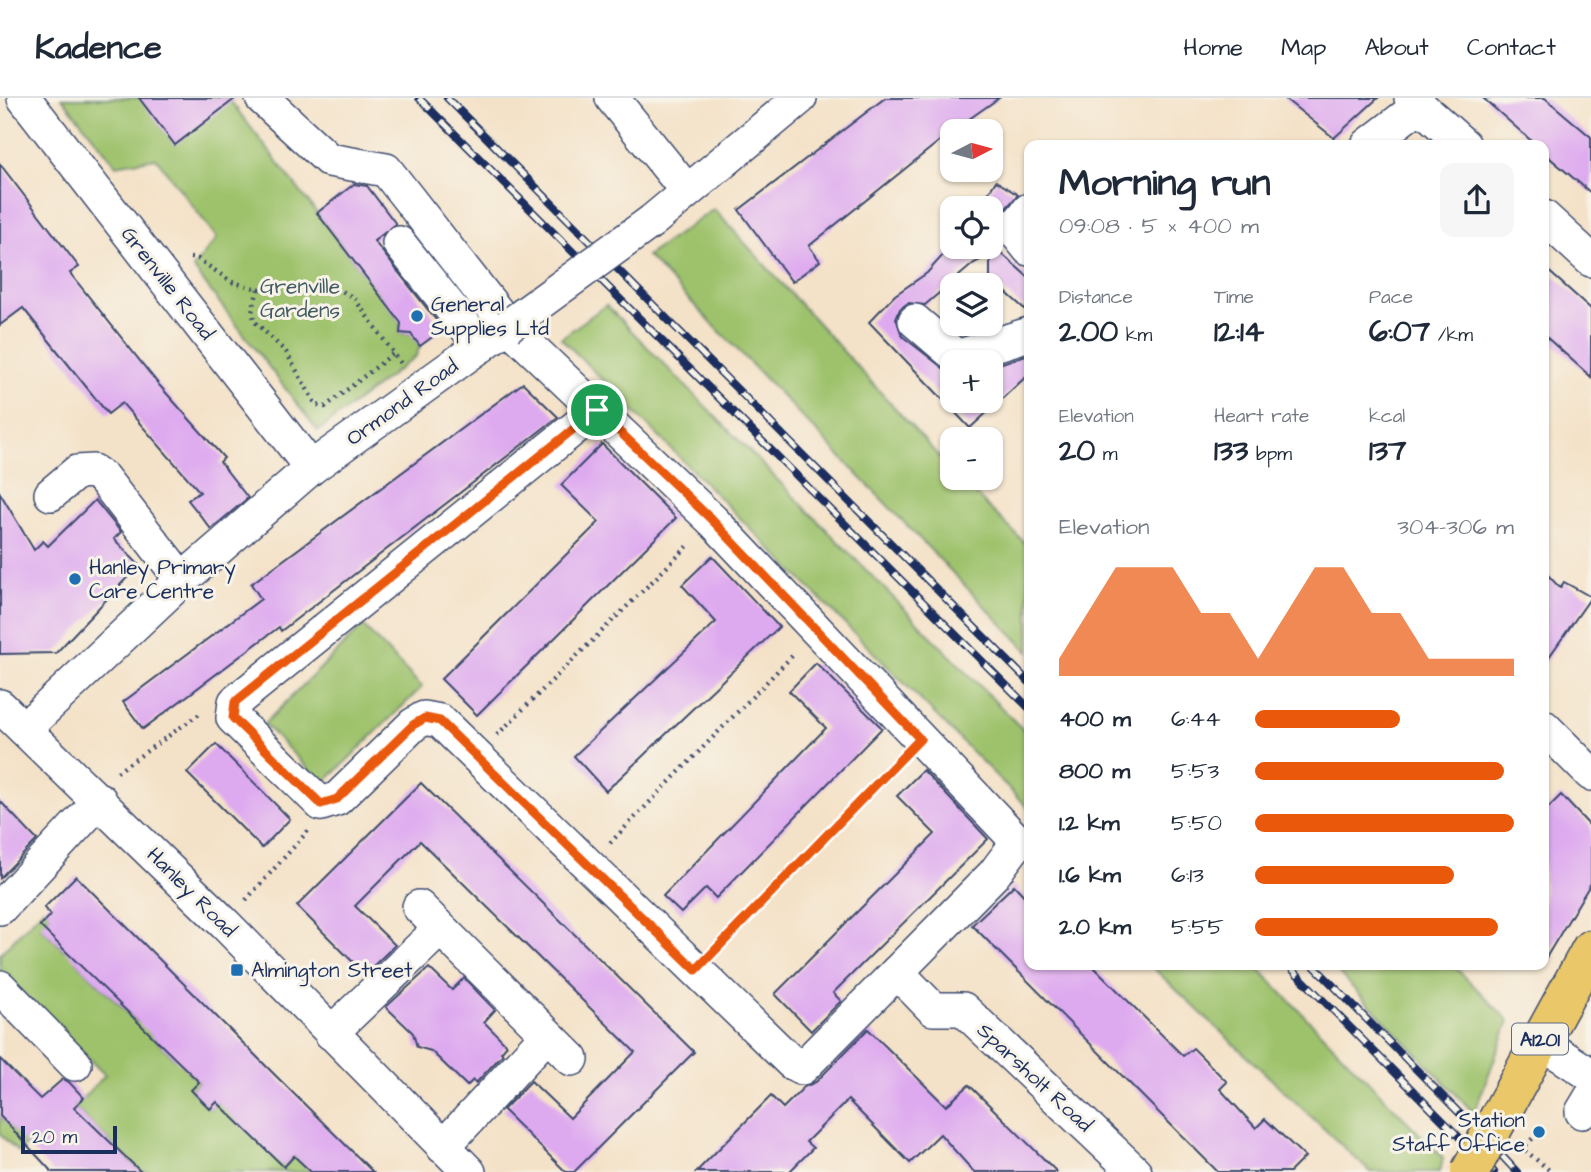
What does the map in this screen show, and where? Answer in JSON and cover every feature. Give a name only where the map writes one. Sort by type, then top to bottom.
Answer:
[{"type":"main road","name":"A1201","points":[[1470,1172],[1504,1137],[1539,1041],[1591,949]]},
{"type":"street","name":"Grenville Road","points":[[24,98],[311,468]]},
{"type":"street","points":[[262,98],[330,160],[386,170],[508,326],[597,410],[713,521],[1024,844],[802,1068],[792,1063],[440,721],[425,718],[337,799],[321,804],[233,718],[235,702],[597,410]]},
{"type":"street","points":[[611,98],[687,191]]},
{"type":"street","name":"Ormond Road","points":[[24,729],[182,580],[311,468],[652,221],[800,98]]},
{"type":"street","points":[[1373,140],[1415,102],[1458,140]]},
{"type":"street","points":[[1024,216],[1013,229],[1024,243]]},
{"type":"street","points":[[1549,222],[1591,260]]},
{"type":"street","points":[[399,243],[481,346]]},
{"type":"street","points":[[915,321],[957,357],[1024,336]]},
{"type":"street","points":[[51,494],[77,472],[93,471],[103,478],[182,580]]},
{"type":"street","name":"Hanley Road","points":[[0,706],[24,729],[112,791],[225,923],[469,1172]]},
{"type":"street","points":[[1549,732],[1591,775]]},
{"type":"street","points":[[0,908],[112,791]]},
{"type":"street","points":[[331,1032],[430,918],[572,1059]]},
{"type":"street","name":"Sparsholt Road","points":[[897,972],[933,1009],[963,1009],[1135,1172]]},
{"type":"street","points":[[0,987],[75,1064]]},
{"type":"street","points":[[443,1147],[547,1035]]},
{"type":"street","points":[[1539,1041],[1591,1074]]},
{"type":"path","points":[[163,276],[191,257],[232,282],[258,289],[286,287],[342,291],[354,298],[421,388]]},
{"type":"path","points":[[258,289],[252,312],[255,321],[286,352],[316,405],[326,407],[394,353]]},
{"type":"path","points":[[476,756],[713,521]]},
{"type":"path","points":[[588,865],[817,631]]},
{"type":"path","points":[[112,791],[116,774],[208,708],[235,702]]},
{"type":"path","points":[[696,970],[920,739]]},
{"type":"path","points":[[225,923],[337,799]]},
{"type":"path","points":[[1504,1137],[1549,1170],[1547,1172]]},
{"type":"green space","name":"Grenville Gardens","points":[[62,98],[228,98],[401,322],[400,333],[412,334],[420,346],[416,356],[318,431],[193,268],[217,238],[156,158],[116,165]]},
{"type":"green space","points":[[714,209],[940,458],[940,490],[971,490],[1024,542],[1024,647],[647,256]]},
{"type":"green space","points":[[606,305],[1024,731],[1024,804],[561,338]]},
{"type":"green space","points":[[363,626],[422,687],[323,784],[264,724]]},
{"type":"green space","points":[[44,908],[51,915],[41,927],[64,950],[75,938],[77,962],[137,1022],[148,1010],[151,1034],[174,1058],[185,1047],[188,1071],[199,1082],[191,1090],[210,1109],[229,1091],[285,1166],[294,1156],[316,1172],[141,1172],[74,1107],[105,1075],[0,970],[0,954]]},
{"type":"green space","points":[[1155,970],[1260,970],[1443,1158],[1440,1172],[1370,1172]]},
{"type":"green space","points":[[1336,970],[1458,970],[1509,1021],[1474,1113]]},
{"type":"green space","points":[[0,1116],[27,1143],[18,1152],[0,1134]]},
{"type":"building","points":[[139,98],[236,98],[175,145]]},
{"type":"building","points":[[885,98],[999,98],[969,119],[940,119],[940,141],[809,246],[820,261],[792,282],[739,210]]},
{"type":"building","points":[[1284,98],[1378,98],[1334,138]]},
{"type":"building","points":[[1483,98],[1545,98],[1591,137],[1591,193],[1549,157],[1549,140],[1530,140]]},
{"type":"building","points":[[0,164],[79,267],[70,273],[160,386],[224,458],[220,462],[248,498],[211,529],[188,500],[200,492],[122,403],[108,414],[23,308],[0,325]]},
{"type":"building","points":[[995,182],[1018,195],[1003,212],[1003,196],[987,196]]},
{"type":"building","points":[[354,184],[367,186],[396,224],[374,241],[443,329],[420,346],[411,334],[400,333],[401,323],[317,213]]},
{"type":"building","points":[[1003,255],[1024,274],[1024,309],[1003,290],[1003,273],[990,273],[990,259],[1003,259]]},
{"type":"building","points":[[940,258],[982,259],[962,273],[940,273],[940,292],[925,305],[908,303],[900,309],[896,318],[902,336],[940,366],[940,397],[869,322],[895,295],[927,273]]},
{"type":"building","points":[[1549,271],[1591,309],[1591,377],[1549,339]]},
{"type":"building","points":[[1024,356],[1024,379],[1003,398],[1003,363]]},
{"type":"building","points":[[523,383],[558,417],[281,631],[279,627],[143,729],[123,702],[261,599],[251,584]]},
{"type":"building","points":[[956,413],[986,413],[971,427]]},
{"type":"building","points":[[602,444],[676,518],[477,715],[441,679],[599,522],[561,485]]},
{"type":"building","name":"Hanley Primary Care Centre","points":[[0,493],[34,550],[43,541],[48,546],[95,500],[121,532],[114,539],[139,565],[56,653],[0,654]]},
{"type":"building","points":[[712,556],[779,627],[606,791],[574,756],[716,622],[682,585]]},
{"type":"building","points":[[1549,576],[1560,588],[1564,582],[1591,597],[1549,657]]},
{"type":"building","points":[[816,663],[882,728],[716,898],[706,888],[681,913],[663,896],[826,728],[789,691]]},
{"type":"building","points":[[216,744],[290,819],[262,848],[187,773]]},
{"type":"building","points":[[923,770],[988,839],[833,993],[841,1001],[811,1031],[775,994],[935,834],[897,796]]},
{"type":"building","points":[[421,783],[694,1052],[574,1172],[566,1172],[503,1110],[531,1081],[570,1118],[635,1052],[420,841],[355,906],[395,945],[365,974],[297,906]]},
{"type":"building","points":[[1561,795],[1591,827],[1591,883],[1549,953],[1549,807]]},
{"type":"building","points":[[0,801],[37,840],[0,878]]},
{"type":"building","points":[[76,876],[373,1172],[311,1172],[294,1156],[284,1167],[217,1102],[210,1109],[191,1090],[199,1082],[40,926],[51,915],[44,908]]},
{"type":"building","points":[[1014,885],[1024,896],[1024,970],[1097,970],[1183,1056],[1193,1048],[1227,1082],[1220,1089],[1256,1128],[1265,1119],[1305,1157],[1290,1172],[1218,1172],[972,925]]},
{"type":"building","points":[[429,968],[452,990],[464,978],[495,1010],[484,1022],[507,1045],[501,1052],[503,1054],[476,1083],[473,1080],[467,1086],[431,1051],[417,1047],[413,1033],[386,1007]]},
{"type":"building","points":[[868,1029],[946,1106],[969,1085],[1057,1172],[974,1172],[940,1134],[910,1163],[848,1100],[806,1142],[813,1148],[789,1172],[696,1172],[771,1096],[783,1108],[804,1087],[816,1082]]},
{"type":"building","points":[[0,1059],[40,1099],[63,1079],[69,1082],[84,1098],[74,1107],[141,1172],[52,1172],[0,1116]]},
{"type":"railway","points":[[419,98],[1024,703]]},
{"type":"railway","points":[[447,98],[1024,677]]},
{"type":"railway","points":[[1293,970],[1494,1172]]},
{"type":"railway","points":[[1318,970],[1487,1141]]},
{"type":"railway","points":[[1502,1156],[1517,1172]]},
{"type":"place","name":"General Supplies Ltd","points":[[417,316]]},
{"type":"place","name":"Hanley Primary Care Centre","points":[[75,579]]},
{"type":"place","name":"Almington Street","points":[[237,970]]},
{"type":"place","name":"Station Staff Office","points":[[1539,1132]]},
{"type":"route","points":[[597,410],[713,521],[920,739],[696,970],[440,721],[425,718],[413,725],[337,799],[321,804],[233,718],[235,702],[597,410]]}]
